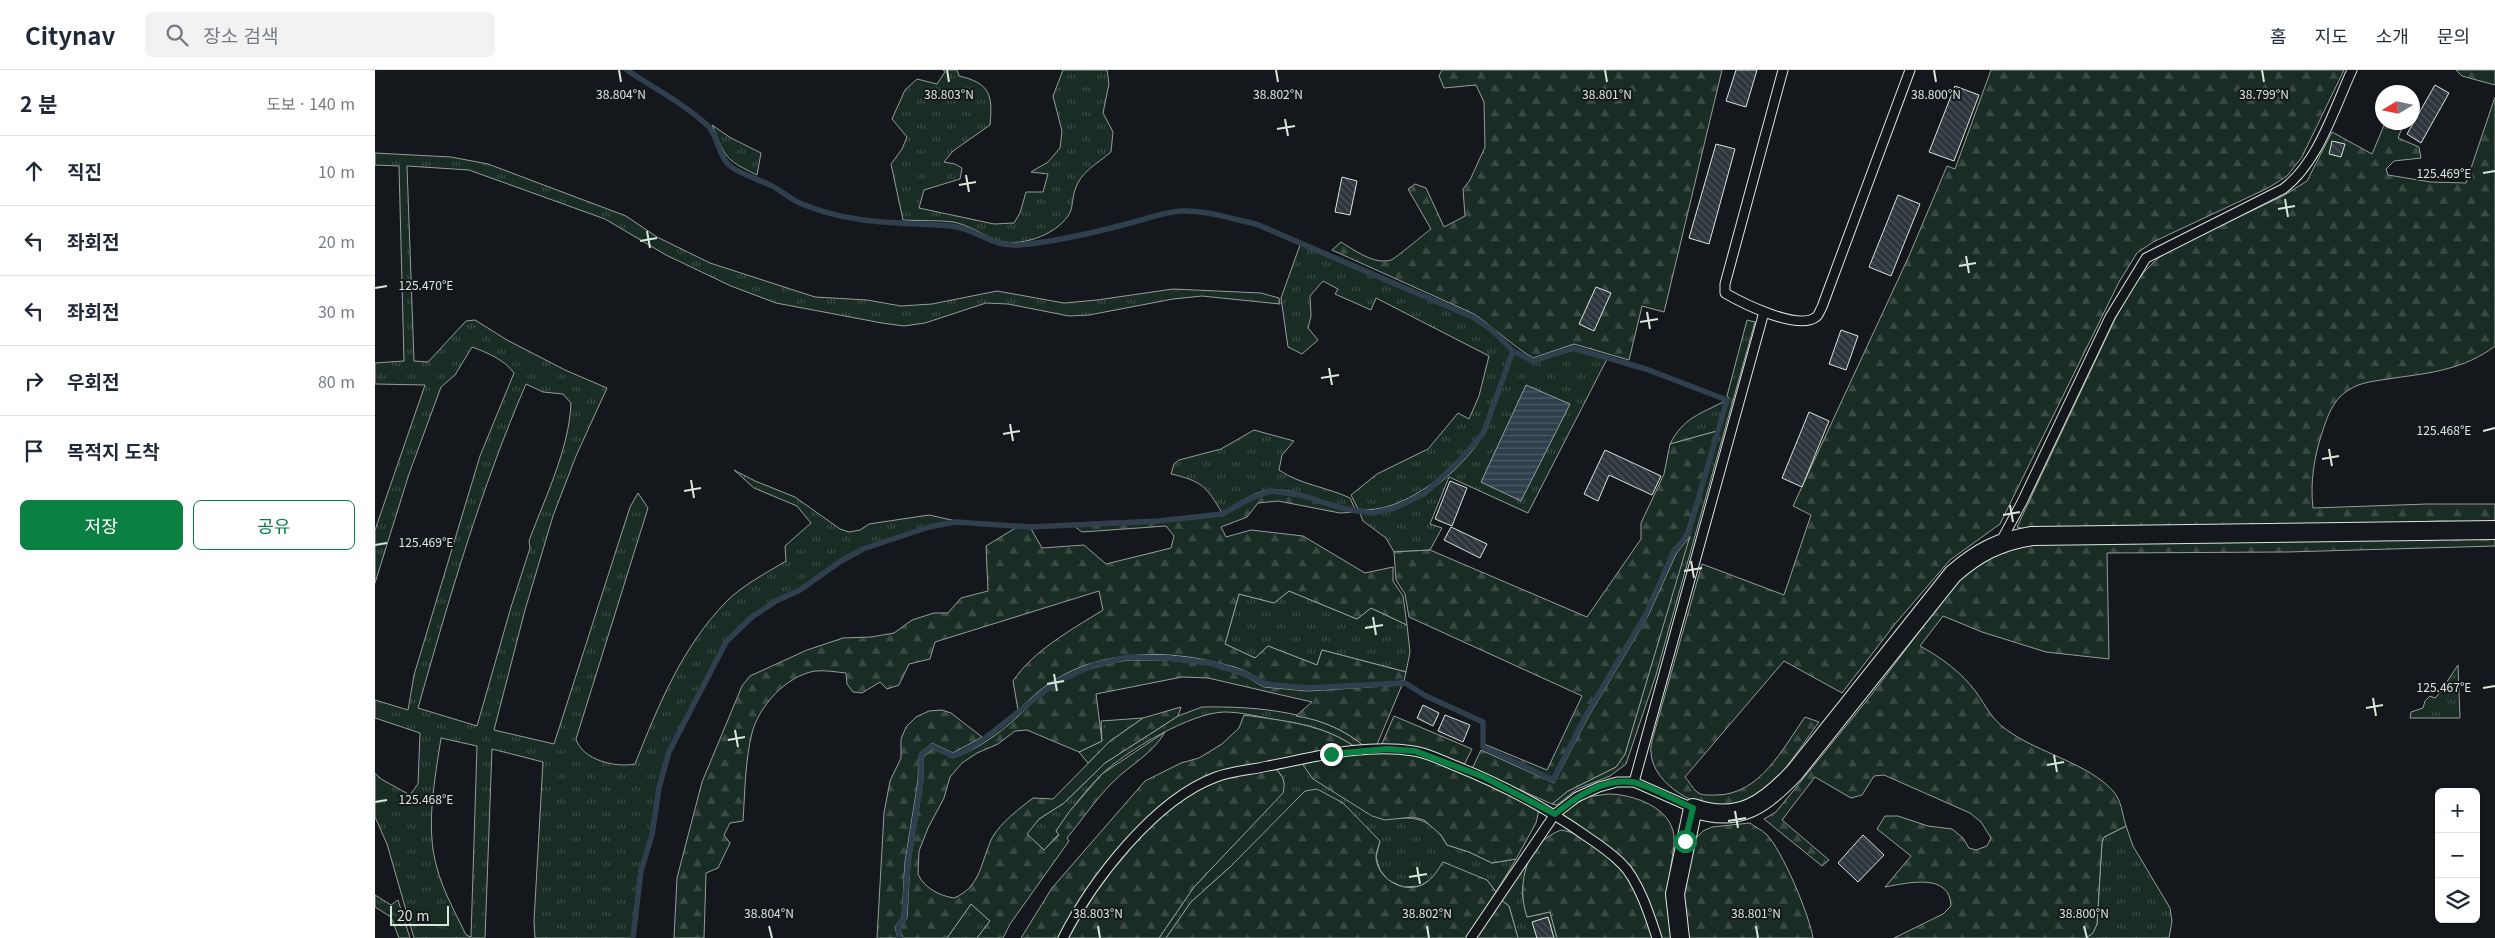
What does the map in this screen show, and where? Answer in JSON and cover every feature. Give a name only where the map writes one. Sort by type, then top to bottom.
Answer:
[{"type":"street","points":[[1680,938],[1675,894],[1693,808],[1705,813],[1725,814],[1759,806],[1774,795],[1795,772],[1953,574],[1970,560],[2000,543],[2031,536],[2495,530]]},
{"type":"lane","points":[[1783,70],[1725,284],[1725,293],[1764,312],[1795,320],[1808,320],[1817,316],[1910,70]]},
{"type":"lane","points":[[2000,543],[2022,502],[2110,317],[2146,258],[2283,189],[2295,180],[2308,165],[2352,70]]},
{"type":"lane","points":[[1634,782],[1764,312]]},
{"type":"lane","points":[[1063,938],[1079,907],[1155,816],[1191,790],[1217,777],[1331,754],[1387,749],[1415,751],[1484,777],[1555,814],[1623,864],[1636,887],[1657,938]]},
{"type":"lane","points":[[1471,938],[1555,814],[1577,797],[1599,787],[1617,782],[1634,782],[1693,808]]},
{"type":"green space","points":[[943,70],[957,70],[959,76],[977,82],[983,87],[990,98],[990,125],[953,151],[944,162],[955,164],[962,168],[960,179],[924,190],[919,208],[994,224],[1014,223],[1020,213],[1026,192],[1043,192],[1048,174],[1031,172],[1048,162],[1060,148],[1062,131],[1053,96],[1063,70],[1107,70],[1109,84],[1103,113],[1113,132],[1111,152],[1081,178],[1075,190],[1070,213],[1054,229],[1025,241],[1005,242],[996,240],[959,223],[903,220],[891,164],[902,149],[907,137],[892,119],[905,90],[917,79],[937,84],[945,72]]},
{"type":"green space","points":[[1442,70],[1722,70],[1664,312],[1642,306],[1629,360],[1574,344],[1533,358],[1517,348],[1474,314],[1332,250],[1341,242],[1371,259],[1385,261],[1391,260],[1404,251],[1431,229],[1408,189],[1415,184],[1426,188],[1444,227],[1465,216],[1463,189],[1470,180],[1485,147],[1484,102],[1476,85],[1444,88],[1439,76]]},
{"type":"green space","points":[[1991,70],[2344,70],[2302,157],[2287,176],[2268,188],[2153,242],[2137,253],[2119,282],[2000,524],[1950,560],[1895,624],[1842,693],[1784,661],[1685,777],[1695,790],[1701,794],[1732,793],[1745,787],[1769,768],[1805,717],[1819,722],[1774,781],[1758,795],[1729,807],[1705,805],[1692,800],[1668,785],[1660,775],[1653,764],[1651,748],[1702,564],[1784,595],[1811,515],[1793,506],[1909,256],[1947,166],[1955,169]]},
{"type":"green space","points":[[2456,70],[2495,70],[2495,85],[2462,76]]},
{"type":"green space","points":[[2495,97],[2495,346],[2484,354],[2460,365],[2434,372],[2364,383],[2342,395],[2331,409],[2317,451],[2312,480],[2313,508],[2495,504],[2495,522],[2439,521],[2320,526],[2197,525],[2024,529],[2017,527],[2116,317],[2140,278],[2164,254],[2283,196],[2307,181],[2332,132],[2372,154],[2382,130],[2401,130],[2398,138],[2419,147],[2421,158],[2394,161],[2386,169],[2388,175],[2431,182],[2466,183]]},
{"type":"green space","points":[[712,125],[731,138],[761,153],[757,175],[738,165],[727,156]]},
{"type":"green space","points":[[375,153],[451,157],[488,164],[626,216],[657,237],[710,263],[815,297],[867,300],[901,306],[932,304],[997,291],[1064,303],[1173,289],[1261,293],[1279,298],[1280,304],[1202,296],[1173,299],[1089,315],[1069,316],[1008,304],[986,303],[925,323],[904,326],[882,323],[776,303],[731,286],[666,255],[605,219],[469,170],[407,166],[414,361],[428,362],[466,321],[475,320],[507,340],[565,370],[607,388],[576,456],[553,516],[525,610],[494,730],[554,744],[630,507],[638,493],[648,508],[576,739],[579,746],[592,757],[619,765],[635,764],[662,699],[696,638],[710,620],[739,590],[786,561],[785,546],[811,523],[797,506],[754,488],[734,470],[755,481],[795,497],[840,529],[849,532],[860,530],[869,524],[929,515],[956,521],[929,526],[862,548],[840,560],[800,589],[775,600],[751,616],[725,641],[668,752],[658,788],[651,835],[639,871],[632,938],[535,938],[534,921],[543,762],[492,749],[485,938],[414,938],[387,844],[375,817],[375,773],[381,779],[410,795],[418,784],[420,733],[375,718],[375,700],[408,710],[414,675],[480,456],[514,373],[500,360],[472,347],[455,375],[441,387],[409,474],[375,583],[375,530],[425,385],[375,384],[375,363],[404,361],[399,166],[375,165]],"holes":[[[526,384],[543,392],[563,394],[571,403],[569,421],[561,456],[529,541],[530,548],[477,726],[418,708],[480,503]],[[441,738],[477,746],[471,937],[466,935],[446,894],[433,852],[432,803]]]},
{"type":"green space","points":[[1300,245],[1473,319],[1492,332],[1511,352],[1483,429],[1470,448],[1443,475],[1427,487],[1409,498],[1392,505],[1375,509],[1358,509],[1351,495],[1377,474],[1428,449],[1458,413],[1469,419],[1479,396],[1489,356],[1376,298],[1371,310],[1335,294],[1338,289],[1323,281],[1310,296],[1311,316],[1308,328],[1318,340],[1302,354],[1288,347],[1281,298]]},
{"type":"green space","points":[[1747,320],[1755,322],[1656,675],[1626,764],[1610,776],[1577,789],[1557,805],[1552,804],[1568,791],[1616,767],[1625,754],[1729,398],[1727,396]]},
{"type":"green space","points":[[1574,350],[1607,359],[1528,513],[1449,477],[1430,524],[1442,528],[1430,550],[1394,552],[1386,538],[1363,521],[1359,511],[1377,512],[1413,501],[1446,478],[1473,450],[1486,430],[1513,353],[1533,362]]},
{"type":"green space","points":[[1725,401],[1717,431],[1670,444],[1675,435],[1687,422],[1700,413]]},
{"type":"green space","points":[[1254,430],[1294,441],[1282,455],[1279,470],[1305,483],[1350,498],[1355,509],[1303,494],[1271,490],[1252,495],[1222,513],[1203,486],[1190,479],[1171,474],[1174,464],[1179,460],[1221,449]]},
{"type":"green space","points":[[1717,431],[1686,533],[1672,552],[1644,616],[1584,716],[1552,778],[1484,746],[1484,744],[1547,770],[1582,696],[1409,617],[1405,594],[1396,580],[1394,552],[1430,550],[1587,617],[1641,539],[1641,523],[1664,474],[1670,444]]},
{"type":"green space","points":[[1271,492],[1299,495],[1356,512],[1340,513],[1278,501],[1258,503],[1247,517],[1221,527],[1226,537],[1251,530],[1303,536],[1365,573],[1393,567],[1393,581],[1403,596],[1407,625],[1371,608],[1357,619],[1289,591],[1274,603],[1239,594],[1225,644],[1255,658],[1268,646],[1317,665],[1322,650],[1406,672],[1404,681],[1335,686],[1284,685],[1264,681],[1237,668],[1205,660],[1182,656],[1137,655],[1093,663],[1072,670],[1048,684],[1018,710],[1013,681],[1042,650],[1103,610],[1099,591],[935,642],[930,659],[909,664],[899,685],[887,689],[880,682],[862,693],[853,692],[847,684],[846,673],[815,671],[804,674],[784,686],[767,703],[752,733],[748,754],[743,821],[730,823],[724,835],[730,843],[718,868],[706,873],[704,938],[674,938],[677,878],[702,782],[742,686],[750,676],[807,650],[843,638],[871,637],[894,633],[912,620],[934,613],[948,613],[961,598],[988,591],[986,546],[1017,527],[1030,527],[1042,548],[1084,545],[1106,564],[1171,548],[1174,536],[1166,526],[1082,532],[1074,526],[1158,522],[1166,519],[1222,515],[1251,499]]},
{"type":"green space","points":[[1690,536],[1625,754],[1616,767],[1568,791],[1552,804],[1472,769],[1481,750],[1554,783],[1587,719],[1648,616],[1676,554]]},
{"type":"green space","points":[[2495,536],[2495,546],[2287,552],[2107,553],[2109,659],[2046,652],[1982,632],[1943,616],[1920,646],[1936,655],[1964,678],[2002,726],[2019,738],[2077,765],[2103,781],[2118,799],[2126,826],[2104,837],[2102,842],[2097,924],[2093,933],[2086,938],[1894,938],[1943,914],[1951,906],[1949,895],[1943,888],[1935,884],[1915,882],[1885,887],[1911,856],[1877,829],[1885,816],[1898,816],[1928,826],[1952,829],[1963,838],[1969,848],[1976,850],[1987,846],[1991,838],[1981,822],[1970,813],[1884,775],[1874,776],[1862,795],[1851,798],[1815,777],[1782,820],[1829,860],[1822,866],[1764,819],[1776,812],[1872,694],[1969,566],[1981,557],[2023,544]]},
{"type":"green space","points":[[1289,591],[1357,619],[1371,608],[1407,625],[1410,652],[1406,672],[1322,650],[1317,665],[1268,646],[1255,658],[1225,644],[1239,594],[1274,603]]},
{"type":"green space","points":[[1128,660],[1168,660],[1210,665],[1245,676],[1264,687],[1308,691],[1402,685],[1376,747],[1366,748],[1350,736],[1333,727],[1315,720],[1296,716],[1312,702],[1208,678],[1182,677],[1096,694],[1102,741],[1079,752],[1027,730],[1015,731],[998,744],[977,753],[962,763],[950,777],[944,798],[928,828],[919,851],[918,874],[928,887],[938,893],[954,898],[970,887],[979,872],[996,832],[1011,816],[1033,798],[1053,799],[1109,742],[1143,718],[1181,707],[1178,716],[1105,763],[1064,803],[1039,819],[1027,834],[1044,850],[1059,835],[1056,831],[1069,812],[1102,774],[1165,732],[1154,747],[1119,777],[1094,803],[1067,838],[1069,841],[1010,924],[1003,938],[977,938],[990,921],[971,904],[947,938],[903,938],[900,928],[907,918],[910,862],[923,781],[923,757],[933,749],[953,758],[970,751],[1003,729],[1038,697],[1065,679],[1106,664]]},
{"type":"green space","points":[[2458,665],[2460,718],[2410,718],[2411,712],[2423,708],[2425,701],[2430,696],[2435,698],[2439,694]]},
{"type":"green space","points":[[1202,707],[1244,708],[1289,713],[1331,726],[1350,736],[1366,748],[1358,749],[1339,737],[1299,724],[1237,713],[1210,714],[1159,735],[1112,765],[1077,802],[1056,831],[1059,834],[1044,850],[1026,834],[1039,819],[1064,803],[1105,763],[1178,716]]},
{"type":"green space","points":[[942,710],[951,713],[982,737],[953,753],[932,743],[919,754],[918,781],[905,862],[902,917],[895,927],[898,938],[877,938],[884,813],[890,781],[901,758],[901,739],[906,727],[916,717],[929,711]]},
{"type":"green space","points":[[1244,715],[1318,729],[1332,734],[1358,749],[1216,775],[1190,788],[1102,872],[1076,905],[1060,938],[1021,938],[1052,888],[1145,781],[1181,763],[1199,758],[1222,744],[1239,728]]},
{"type":"green space","points":[[1394,716],[1472,749],[1463,767],[1381,746]]},
{"type":"green space","points":[[1143,718],[1109,742],[1088,763],[1079,752],[1102,741],[1101,721]]},
{"type":"green space","points":[[1388,751],[1415,753],[1483,780],[1539,810],[1536,823],[1516,859],[1492,863],[1469,852],[1447,845],[1441,835],[1424,820],[1413,817],[1385,820],[1372,816],[1313,779],[1301,762],[1332,756]]},
{"type":"green space","points":[[1301,762],[1401,818],[1416,819],[1429,824],[1439,833],[1447,845],[1469,852],[1492,863],[1516,859],[1496,892],[1487,880],[1431,879],[1420,886],[1403,887],[1388,880],[1380,870],[1376,857],[1380,841],[1362,825],[1230,867],[1191,902],[1166,938],[1159,938],[1194,887],[1282,793],[1283,779],[1275,768]]},
{"type":"green space","points":[[1275,768],[1283,779],[1283,793],[1194,887],[1159,938],[1066,938],[1081,908],[1138,838],[1164,811],[1192,792],[1218,779]]},
{"type":"green space","points":[[1317,789],[1343,803],[1380,841],[1376,854],[1377,864],[1386,877],[1399,886],[1415,887],[1426,883],[1443,862],[1487,880],[1496,892],[1466,938],[1166,938],[1191,902],[1230,867],[1305,791]]},
{"type":"green space","points":[[1608,794],[1628,796],[1649,804],[1659,810],[1672,827],[1674,842],[1670,871],[1670,899],[1673,938],[1660,938],[1640,886],[1597,840],[1561,814],[1587,797]]},
{"type":"green space","points":[[1750,823],[1766,834],[1780,854],[1801,900],[1813,938],[1684,938],[1681,892],[1695,839],[1703,831],[1712,827]]},
{"type":"green space","points":[[2126,826],[2133,846],[2170,908],[2172,921],[2169,938],[2086,938],[2093,933],[2097,924],[2102,842],[2104,837]]},
{"type":"green space","points":[[1561,830],[1574,833],[1585,839],[1605,853],[1615,863],[1638,897],[1655,938],[1557,938],[1550,912],[1527,917],[1523,891],[1527,866],[1539,844]]},
{"type":"green space","points":[[1527,862],[1522,893],[1527,917],[1550,912],[1557,938],[1518,938],[1509,906],[1501,900]]},
{"type":"green space","points":[[375,895],[391,905],[398,900],[410,938],[399,938],[391,917],[375,907]]},
{"type":"green space","points":[[1501,900],[1509,906],[1518,938],[1476,938]]},
{"type":"green space","points":[[971,904],[990,921],[977,938],[947,938]]},
{"type":"water","points":[[1526,385],[1570,404],[1521,501],[1481,482]]},
{"type":"building","points":[[1736,70],[1757,70],[1746,107],[1726,101]]},
{"type":"building","points":[[2435,85],[2449,93],[2421,143],[2407,134],[2409,130],[2420,130],[2420,111]]},
{"type":"building","points":[[1955,86],[1979,95],[1954,161],[1929,152]]},
{"type":"building","points":[[2332,141],[2345,144],[2341,157],[2329,154]]},
{"type":"building","points":[[1716,144],[1735,149],[1709,244],[1689,238]]},
{"type":"building","points":[[1342,177],[1357,181],[1350,215],[1335,212]]},
{"type":"building","points":[[1898,195],[1920,204],[1891,276],[1869,267]]},
{"type":"building","points":[[1596,287],[1611,293],[1594,331],[1579,324]]},
{"type":"building","points":[[1841,330],[1858,336],[1846,370],[1829,364]]},
{"type":"building","points":[[1809,412],[1829,421],[1802,487],[1782,478]]},
{"type":"building","points":[[1605,450],[1661,476],[1652,495],[1609,475],[1598,501],[1584,494]]},
{"type":"building","points":[[1450,481],[1467,488],[1452,526],[1435,519]]},
{"type":"building","points":[[1451,527],[1487,544],[1480,558],[1444,540]]},
{"type":"building","points":[[1423,705],[1439,713],[1433,726],[1417,718]]},
{"type":"building","points":[[1445,715],[1470,725],[1463,742],[1438,731]]},
{"type":"building","points":[[1863,835],[1884,855],[1858,882],[1838,863]]},
{"type":"building","points":[[1548,917],[1554,938],[1537,938],[1532,922]]},
{"type":"waterway","points":[[627,70],[679,103],[708,126],[714,135],[722,156],[733,168],[774,187],[798,202],[821,211],[858,219],[960,227],[991,240],[1009,245],[1048,242],[1181,211],[1219,215],[1256,224],[1473,317],[1492,330],[1513,351],[1483,434],[1460,460],[1424,494],[1395,508],[1373,513],[1357,511],[1300,495],[1271,491],[1251,498],[1222,514],[1158,521],[1030,527],[956,522],[929,527],[863,549],[841,561],[800,590],[776,601],[752,617],[726,642],[669,752],[659,788],[652,835],[641,871],[633,938]]},
{"type":"waterway","points":[[900,938],[898,927],[904,918],[908,862],[921,781],[921,755],[932,746],[953,756],[965,751],[984,739],[1056,682],[1094,665],[1128,657],[1168,658],[1210,663],[1246,674],[1265,684],[1307,688],[1405,683],[1426,696],[1483,722],[1483,747],[1553,780],[1585,717],[1645,616],[1673,553],[1688,534],[1727,400],[1646,369],[1573,348],[1533,361],[1513,351]]},
{"type":"route","points":[[1331,754],[1387,749],[1415,751],[1484,777],[1523,795],[1555,814],[1577,797],[1599,787],[1617,782],[1634,782],[1693,808],[1685,841]]}]
